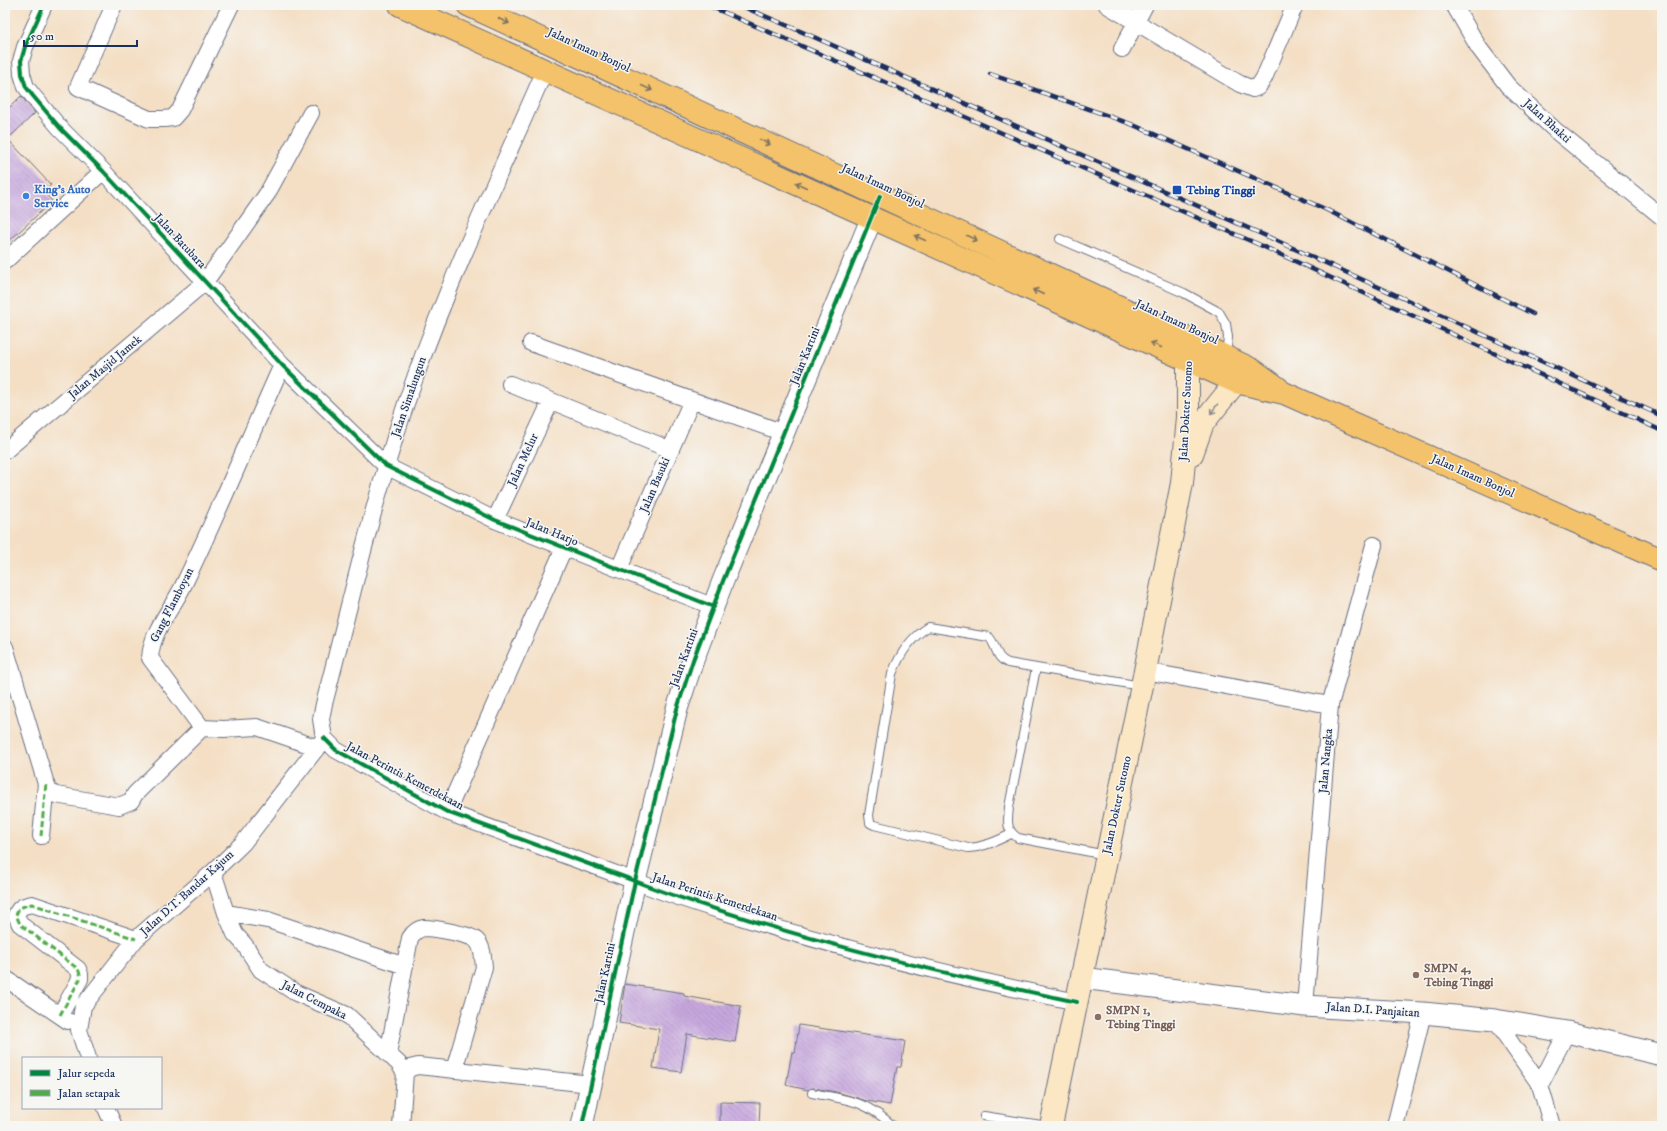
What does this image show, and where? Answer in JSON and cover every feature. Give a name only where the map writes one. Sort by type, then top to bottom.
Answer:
[{"type":"highway","name":"Jalan Imam Bonjol","points":[[400,5],[872,217],[1190,350],[1226,356],[1240,374]]},
{"type":"highway","name":"Jalan Imam Bonjol","points":[[468,5],[880,196],[1240,374],[1253,370],[1284,392],[1662,560]]},
{"type":"main road","name":"Jalan Dokter Sutomo","points":[[1050,1126],[1144,679],[1182,483],[1188,417],[1190,350]]},
{"type":"main road","name":"Jalan Dokter Sutomo","points":[[1182,483],[1203,423],[1240,374]]},
{"type":"street","name":"Jalan Batubara","points":[[44,5],[25,46],[21,61],[22,74],[26,87],[60,128],[103,171],[282,365],[386,466]]},
{"type":"street","points":[[114,5],[78,88],[149,119],[173,118],[180,110],[231,5]]},
{"type":"street","points":[[1107,5],[1240,84],[1253,89],[1258,87],[1264,78],[1295,5]]},
{"type":"street","points":[[1122,49],[1145,5]]},
{"type":"street","name":"Jalan Bhakti","points":[[1454,5],[1479,48],[1508,86],[1556,132],[1662,217]]},
{"type":"street","name":"Jalan Simalungun","points":[[321,743],[321,719],[324,704],[386,466],[415,376],[441,308],[545,70]]},
{"type":"street","name":"Jalan Masjid Jamek","points":[[5,451],[205,282],[267,194],[311,113]]},
{"type":"street","points":[[5,261],[103,171]]},
{"type":"street","points":[[872,217],[880,196]]},
{"type":"street","name":"Jalan Kartini","points":[[582,1126],[635,881],[677,709],[693,660],[714,607],[872,217]]},
{"type":"street","points":[[531,343],[784,434]]},
{"type":"street","name":"Gang Flamboyan","points":[[202,728],[150,658],[151,645],[157,630],[184,586],[282,365]]},
{"type":"street","points":[[510,384],[671,450]]},
{"type":"street","name":"Jalan Basuki","points":[[619,569],[692,400]]},
{"type":"street","name":"Jalan Melur","points":[[495,520],[551,401]]},
{"type":"street","name":"Jalan Harjo","points":[[386,466],[495,520],[714,607]]},
{"type":"street","name":"Jalan Nangka","points":[[1305,1006],[1330,705],[1374,545]]},
{"type":"street","points":[[447,812],[564,548]]},
{"type":"street","points":[[5,647],[46,783],[49,791],[56,795],[119,806],[131,801],[135,794],[202,728],[234,729],[257,727],[321,743]]},
{"type":"street","points":[[1144,679],[1330,705]]},
{"type":"street","name":"Jalan Perintis Kemerdekaan","points":[[321,743],[447,812],[635,881],[666,894],[814,940],[994,985],[1077,1002]]},
{"type":"street","name":"Jalan D.T. Bandar Kajum","points":[[88,1057],[79,1030],[83,1006],[136,939],[213,872],[242,843],[321,743]]},
{"type":"street","points":[[41,836],[46,783]]},
{"type":"street","name":"Jalan Cempaka","points":[[213,872],[226,913],[235,934],[244,944],[261,970],[296,993],[347,1015],[399,1064],[404,1073]]},
{"type":"street","points":[[60,1015],[80,979],[80,974],[78,969],[20,924],[16,916],[18,909],[32,904],[136,939]]},
{"type":"street","points":[[226,913],[268,920],[405,966]]},
{"type":"street","points":[[388,1054],[410,938],[414,932],[424,928],[467,934],[477,941],[482,952],[484,967],[454,1070]]},
{"type":"street","points":[[5,978],[60,1015],[79,1030]]},
{"type":"street","name":"Jalan D.I. Panjaitan","points":[[1082,978],[1305,1006],[1422,1013],[1495,1020],[1567,1032],[1662,1055]]},
{"type":"street","points":[[1395,1126],[1422,1013]]},
{"type":"street","points":[[1495,1020],[1540,1085],[1552,1126]]},
{"type":"street","points":[[1540,1085],[1567,1032]]},
{"type":"street","points":[[401,1126],[404,1073],[410,1068],[418,1066],[591,1084]]},
{"type":"street","points":[[106,1109],[114,1126]]},
{"type":"lane","points":[[1060,239],[1184,293],[1219,312],[1226,324],[1228,337],[1226,356]]},
{"type":"lane","points":[[1011,834],[994,843],[979,848],[968,848],[870,823],[869,815],[892,674],[901,653],[922,631],[928,627],[989,637],[993,642],[995,651],[1000,660],[1008,663],[1036,668],[1144,679]]},
{"type":"lane","points":[[1036,668],[1009,807],[1007,822],[1011,834],[1018,838],[1107,855]]},
{"type":"lane","points":[[812,1093],[852,1101],[867,1106],[880,1114],[893,1126]]},
{"type":"lane","points":[[984,1116],[1050,1126]]},
{"type":"building","points":[[21,96],[35,113],[11,136],[5,130],[5,112]]},
{"type":"building","name":"King's Auto Service","points":[[5,136],[51,185],[44,192],[52,201],[5,245]]},
{"type":"building","points":[[625,984],[684,993],[684,996],[741,1006],[735,1042],[687,1034],[681,1072],[653,1068],[659,1029],[619,1023]]},
{"type":"building","points":[[799,1025],[905,1041],[901,1067],[897,1067],[890,1105],[867,1101],[837,1092],[813,1088],[808,1090],[786,1085],[792,1052],[795,1053]]},
{"type":"building","points":[[720,1102],[760,1103],[759,1126],[720,1126]]},
{"type":"railway","points":[[707,5],[1260,245],[1662,431]]},
{"type":"railway","points":[[739,5],[1273,239],[1662,416]]},
{"type":"railway","points":[[990,74],[1131,124],[1325,209],[1533,314]]},
{"type":"marked path","points":[[41,836],[46,783]]},
{"type":"marked path","points":[[60,1015],[80,979],[78,969],[20,924],[16,915],[17,912],[24,906],[32,904],[136,939]]},
{"type":"cycle path","points":[[44,5],[25,47],[21,61],[22,74],[26,87],[60,128],[103,171],[282,365],[386,466],[495,520],[714,607]]},
{"type":"cycle path","points":[[582,1126],[635,881],[677,709],[693,660],[723,581],[880,196]]},
{"type":"cycle path","points":[[324,738],[336,750],[447,812],[664,892],[753,921],[873,955],[1077,1002]]},
{"type":"place","name":"Tebing Tinggi","points":[[1177,190]]},
{"type":"place","name":"King's Auto Service","points":[[26,196]]},
{"type":"place","name":"SMPN 4, Tebing Tinggi","points":[[1416,975]]},
{"type":"place","name":"SMPN 1, Tebing Tinggi","points":[[1098,1017]]}]
